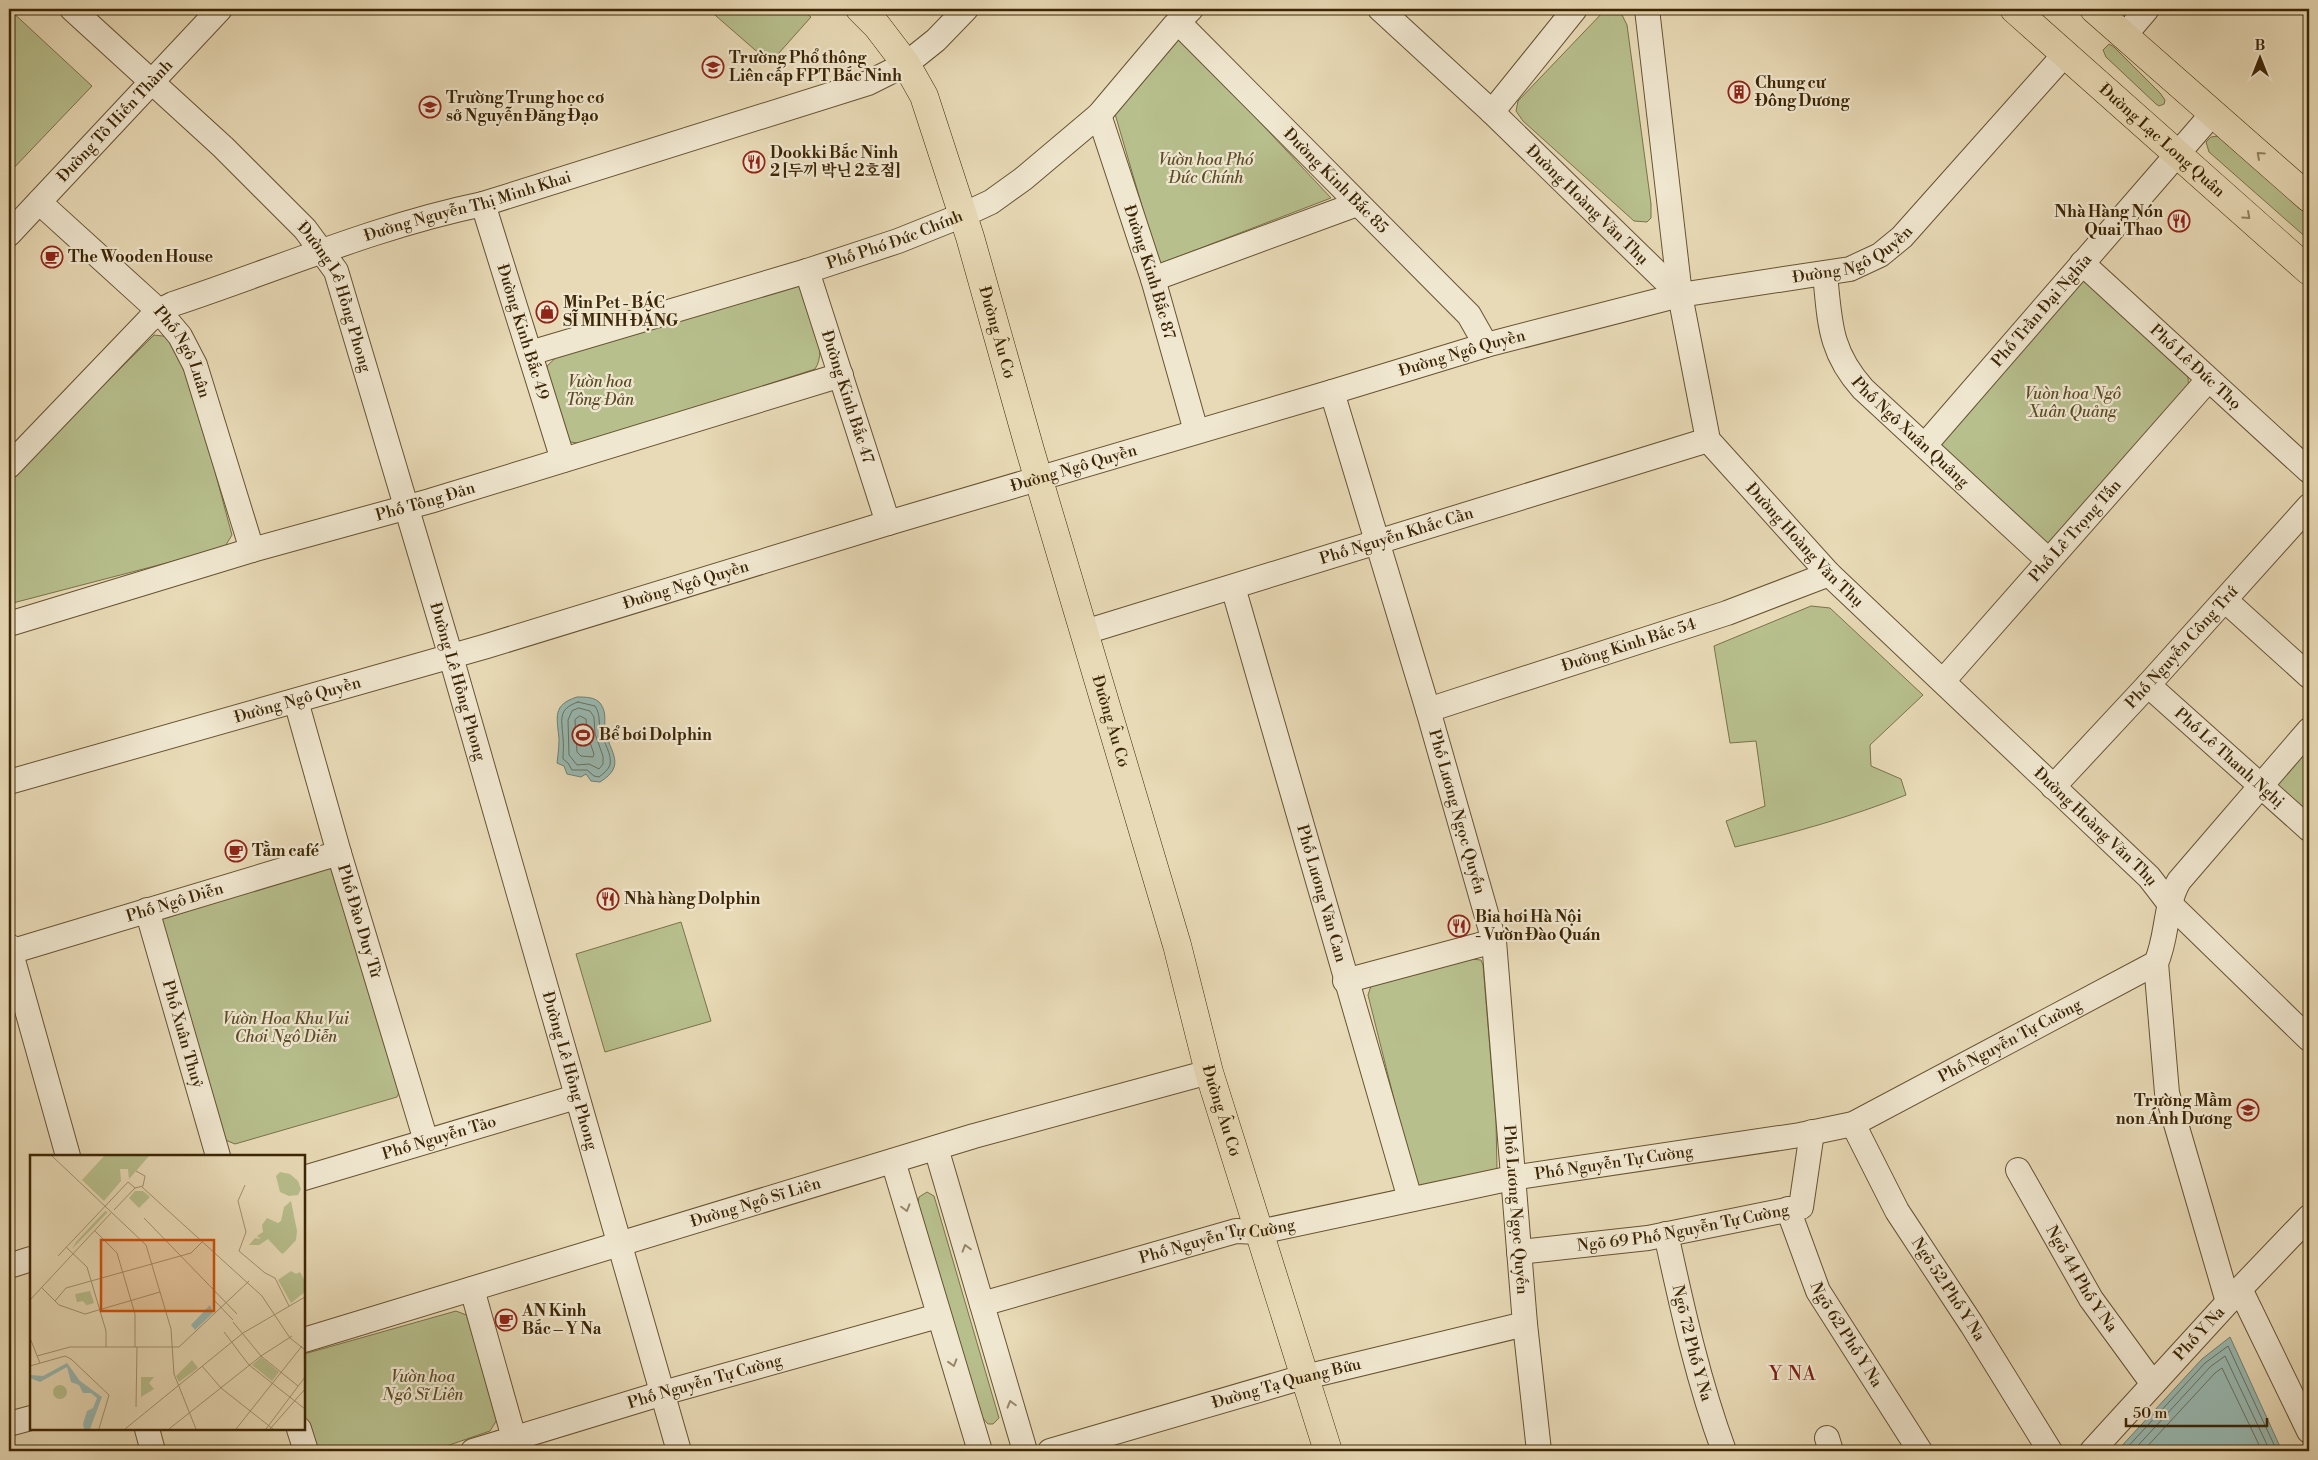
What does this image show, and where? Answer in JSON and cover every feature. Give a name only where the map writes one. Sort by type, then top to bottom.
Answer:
[{"type":"main road","name":"Đường Âu Cơ","points":[[860,9],[877,26],[906,64],[924,96],[962,215],[1177,946],[1209,1072],[1328,1451]]},
{"type":"main road","name":"Đường Lạc Long Quân","points":[[2014,9],[2309,271]]},
{"type":"main road","points":[[2094,9],[2309,198]]},
{"type":"street","name":"Đường Lê Hồng Phong","points":[[72,9],[236,161],[305,229],[336,271],[451,657],[679,1451]]},
{"type":"street","name":"Đường Tô Hiến Thành","points":[[9,234],[220,9]]},
{"type":"street","name":"Đường Nguyễn Thị Minh Khai","points":[[9,466],[159,311],[173,304],[321,250],[450,211],[483,204],[832,96],[868,83],[906,64],[936,40],[966,9]]},
{"type":"street","name":"Đường Hoàng Văn Thụ","points":[[1380,9],[1492,112],[1680,295]]},
{"type":"street","points":[[1492,112],[1575,9]]},
{"type":"street","points":[[1647,9],[1680,295],[1708,440]]},
{"type":"street","points":[[2124,36],[2147,9]]},
{"type":"street","name":"Phố Phó Đức Chính","points":[[530,353],[807,271],[898,241],[991,202],[1022,179],[1099,115],[1185,15]]},
{"type":"street","name":"Đường Kinh Bắc 85","points":[[1185,15],[1357,204],[1469,315],[1486,344]]},
{"type":"street","name":"Đường Ngô Quyền","points":[[9,782],[451,657],[888,523],[1332,392],[1486,344],[1680,295],[1850,269],[1880,255],[1902,237],[2065,54]]},
{"type":"street","name":"Phố Trần Đại Nghĩa","points":[[1925,445],[2213,113]]},
{"type":"street","name":"Đường Kinh Bắc 87","points":[[1099,115],[1153,279],[1196,431]]},
{"type":"street","name":"Phố Ngô Luân","points":[[39,202],[159,311],[176,329],[193,359],[252,550]]},
{"type":"street","name":"Đường Kinh Bắc 49","points":[[483,204],[563,460]]},
{"type":"street","points":[[1153,279],[1357,204]]},
{"type":"street","name":"Phố Lê Đức Thọ","points":[[2082,263],[2309,471]]},
{"type":"street","name":"Đường Kinh Bắc 47","points":[[807,271],[888,523]]},
{"type":"street","name":"Phố Ngô Xuân Quảng","points":[[1824,274],[1830,321],[1841,360],[1863,389],[2048,560]]},
{"type":"street","name":"Phố Tông Đản","points":[[9,624],[252,550],[563,460],[841,375]]},
{"type":"street","name":"Phố Lê Trọng Tấn","points":[[1943,681],[2208,380]]},
{"type":"street","name":"Phố Lương Ngọc Quyến","points":[[1332,392],[1428,710],[1494,941],[1512,1178],[1539,1451]]},
{"type":"street","name":"Đường Hoàng Văn Thụ","points":[[1708,440],[1829,574],[2149,877],[2169,903],[2309,1039]]},
{"type":"street","name":"Phố Nguyễn Khắc Cần","points":[[1085,632],[1708,440]]},
{"type":"street","name":"Phố Nguyễn Công Trứ","points":[[2053,787],[2148,685],[2309,506]]},
{"type":"street","name":"Đường Kinh Bắc 54","points":[[1428,710],[1727,612],[1829,574]]},
{"type":"street","name":"Phố Lương Văn Can","points":[[1232,587],[1345,981],[1410,1199]]},
{"type":"street","points":[[2225,600],[2309,676]]},
{"type":"street","name":"Phố Lê Thanh Nghị","points":[[2148,685],[2309,829]]},
{"type":"street","name":"Phố Đào Duy Từ","points":[[296,701],[339,853],[426,1141]]},
{"type":"street","points":[[2309,730],[2179,881],[2169,903],[2162,947],[2156,963],[2168,1093],[2234,1295],[2309,1431]]},
{"type":"street","name":"Phố Ngô Diễn","points":[[10,949],[339,853]]},
{"type":"street","name":"Phố Xuân Thuỷ","points":[[147,910],[218,1155]]},
{"type":"street","points":[[1345,981],[1494,941]]},
{"type":"street","points":[[10,949],[68,1155]]},
{"type":"street","name":"Phố Nguyễn Tự Cường","points":[[982,1304],[1236,1231],[1259,1232],[1512,1178],[1853,1124],[2156,963]]},
{"type":"street","name":"Đường Ngô Sĩ Liên","points":[[305,1340],[892,1161],[1209,1072]]},
{"type":"street","name":"Phố Nguyễn Tảo","points":[[305,1178],[576,1097]]},
{"type":"street","name":"Ngõ 52 Phố Y Na","points":[[1853,1124],[1897,1211],[1972,1325],[2050,1451]]},
{"type":"street","name":"Ngõ 69 Phố Nguyễn Tự Cường","points":[[1519,1252],[1666,1234],[1801,1206],[1812,1132]]},
{"type":"street","points":[[936,1148],[1025,1451]]},
{"type":"street","points":[[892,1161],[980,1451]]},
{"type":"street","name":"Ngõ 44 Phố Y Na","points":[[2018,1170],[2091,1299],[2153,1384]]},
{"type":"street","name":"Ngõ 62 Phố Y Na","points":[[1788,1209],[1818,1292],[1920,1451]]},
{"type":"street","name":"Phố Y Na","points":[[2092,1451],[2234,1295],[2308,1221]]},
{"type":"street","name":"Ngõ 72 Phố Y Na","points":[[1666,1234],[1681,1306],[1706,1402],[1724,1451]]},
{"type":"street","points":[[9,1266],[30,1259]]},
{"type":"street","points":[[472,1289],[514,1438]]},
{"type":"street","name":"Phố Nguyễn Tự Cường","points":[[473,1451],[663,1393],[938,1316]]},
{"type":"street","name":"Đường Tạ Quang Bửu","points":[[1050,1451],[1305,1377],[1525,1324]]},
{"type":"street","points":[[9,1424],[30,1418]]},
{"type":"street","points":[[147,1430],[153,1451]]},
{"type":"street","points":[[299,1430],[306,1451]]},
{"type":"green space","points":[[9,9],[92,86],[9,173]]},
{"type":"green space","points":[[708,9],[801,9],[811,17],[770,63]]},
{"type":"green space","points":[[1605,10],[1621,13],[1627,25],[1651,204],[1651,218],[1647,222],[1634,221],[1523,121],[1516,111],[1518,101]]},
{"type":"green space","name":"Vườn hoa Phó Đức Chính","points":[[1179,36],[1331,198],[1159,264],[1113,107]]},
{"type":"green space","points":[[2109,44],[2160,93],[2165,100],[2164,104],[2159,106],[2156,104],[2106,57],[2103,50]]},
{"type":"green space","points":[[2218,136],[2225,139],[2309,215],[2309,240],[2209,152],[2206,142],[2211,137]]},
{"type":"green space","name":"Vuòn hoa Ngô Xuân Quảng","points":[[2075,277],[2093,278],[2188,377],[2189,394],[2053,548],[1938,448]]},
{"type":"green space","name":"Vườn hoa Tông Đản","points":[[797,284],[802,287],[819,340],[819,361],[815,369],[586,444],[570,442],[562,436],[545,371],[548,365],[560,354]]},
{"type":"green space","points":[[154,335],[171,337],[195,397],[232,535],[224,548],[9,604],[9,479]]},
{"type":"green space","points":[[1811,606],[1830,608],[1923,695],[1870,745],[1871,766],[1901,779],[1906,795],[1822,824],[1735,847],[1726,821],[1765,806],[1756,741],[1730,743],[1714,646]]},
{"type":"green space","points":[[2309,736],[2309,823],[2273,790]]},
{"type":"green space","name":"Vườn Hoa Khu Vui Chơi Ngô Diễn","points":[[330,866],[401,1089],[397,1097],[235,1144],[223,1139],[160,920]]},
{"type":"green space","points":[[681,922],[711,1021],[605,1052],[576,954]]},
{"type":"green space","points":[[1471,959],[1481,960],[1483,965],[1496,1122],[1497,1170],[1422,1190],[1415,1183],[1368,995],[1371,986]]},
{"type":"green space","points":[[927,1192],[934,1196],[999,1418],[993,1424],[988,1424],[982,1417],[918,1203],[919,1197]]},
{"type":"green space","name":"Vườn hoa Ngô Sĩ Liên","points":[[456,1311],[469,1316],[498,1418],[490,1431],[432,1451],[316,1451],[305,1417],[305,1354]]},
{"type":"water","name":"Bể bơi Dolphin","points":[[577,697],[595,700],[600,703],[604,710],[605,730],[615,764],[608,776],[600,782],[591,781],[586,774],[581,777],[567,774],[564,766],[557,763],[559,742],[558,713],[563,704]]},
{"type":"water","points":[[2230,1337],[2282,1451],[2117,1451],[2202,1359]]},
{"type":"place","name":"Trường Phổ thông Liên cấp FPT Bắc Ninh","points":[[713,67]]},
{"type":"place","name":"Chung cư Đông Dương","points":[[1739,92]]},
{"type":"place","name":"Trường Trung học cơ sở Nguyễn Đăng Đạo","points":[[430,107]]},
{"type":"place","name":"Dookki Bắc Ninh 2 [두끼 박닌 2호점]","points":[[754,162]]},
{"type":"place","name":"Nhà Hàng Nón Quai Thao","points":[[2179,221]]},
{"type":"place","name":"The Wooden House","points":[[52,257]]},
{"type":"place","name":"Min Pet - BÁC SĨ MINH ĐẶNG","points":[[547,312]]},
{"type":"place","name":"Bể bơi Dolphin","points":[[583,735]]},
{"type":"place","name":"Tằm café","points":[[236,851]]},
{"type":"place","name":"Nhà hàng Dolphin","points":[[608,899]]},
{"type":"place","name":"Bia hơi Hà Nội - Vườn Đào Quán","points":[[1459,926]]},
{"type":"place","name":"Trường Mầm non Ánh Dương","points":[[2248,1110]]},
{"type":"place","name":"AN Kinh Bắc – Y Na","points":[[506,1320]]},
{"type":"district","name":"Y NA","points":[[1793,1374]]}]
